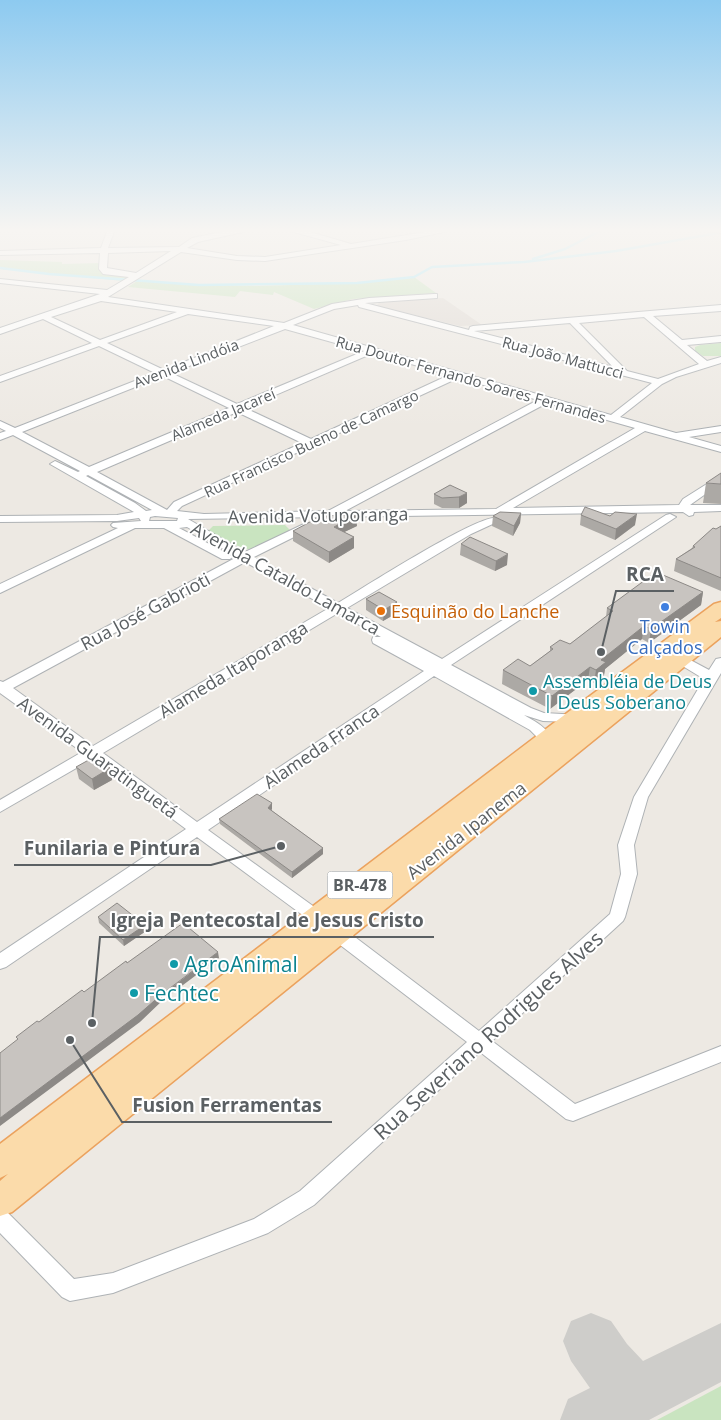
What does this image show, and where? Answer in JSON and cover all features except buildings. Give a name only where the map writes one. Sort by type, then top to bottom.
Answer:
[{"type":"main road","name":"Avenida Ipanema","points":[[0,1201],[542,744],[721,608]]},
{"type":"main road","name":"Avenida Ipanema","points":[[2,1161],[327,925],[721,627]]},
{"type":"street","name":"Rua Doutor Fernando Soares Fernandes","points":[[104,296],[282,325],[544,401],[721,449]]},
{"type":"street","points":[[0,331],[104,296]]},
{"type":"street","name":"Avenida Lindóia","points":[[5,435],[332,307],[351,302],[434,296]]},
{"type":"street","name":"Rua João Mattucci","points":[[351,302],[659,382]]},
{"type":"street","points":[[460,330],[721,308]]},
{"type":"street","points":[[0,379],[187,311]]},
{"type":"street","points":[[645,314],[706,364]]},
{"type":"street","points":[[45,317],[311,443]]},
{"type":"street","points":[[572,320],[623,372]]},
{"type":"street","points":[[679,343],[721,339]]},
{"type":"street","name":"Alameda Jacareí","points":[[76,476],[371,351]]},
{"type":"street","points":[[612,419],[659,382],[673,375],[721,360]]},
{"type":"street","name":"Rua Francisco Bueno de Camargo","points":[[179,521],[174,507],[181,503],[456,376]]},
{"type":"street","points":[[329,515],[544,401]]},
{"type":"street","name":"Avenida Cataldo Lamarca","points":[[0,424],[5,435],[131,505],[148,520],[179,521],[207,528],[241,560]]},
{"type":"street","name":"Alameda Itaporanga","points":[[0,807],[642,428]]},
{"type":"street","points":[[674,436],[721,429]]},
{"type":"street","name":"Avenida Cataldo Lamarca","points":[[5,435],[88,471],[179,521],[241,560],[438,668],[535,727],[542,735],[542,744]]},
{"type":"street","points":[[696,517],[685,509],[684,504],[721,478]]},
{"type":"street","points":[[517,502],[518,509],[525,512]]},
{"type":"street","points":[[179,521],[184,514],[179,510],[181,503]]},
{"type":"street","points":[[351,504],[349,507],[350,512],[358,515]]},
{"type":"street","points":[[128,521],[131,505]]},
{"type":"street","name":"Avenida Votuporanga","points":[[207,528],[318,522],[452,520],[525,512],[721,508]]},
{"type":"street","points":[[0,589],[112,535],[128,521],[142,514]]},
{"type":"street","name":"Avenida Votuporanga","points":[[0,519],[179,521],[329,515],[633,518],[721,516]]},
{"type":"street","name":"Alameda Franca","points":[[0,962],[438,668],[670,517]]},
{"type":"street","points":[[633,518],[646,525],[644,533]]},
{"type":"street","points":[[452,520],[462,524],[467,532]]},
{"type":"street","name":"Avenida Votuporanga","points":[[0,526],[102,525],[128,521]]},
{"type":"street","name":"Rua José Gabrioti","points":[[1,687],[241,560],[318,522]]},
{"type":"street","points":[[102,525],[112,528],[112,535]]},
{"type":"street","points":[[681,659],[711,676]]},
{"type":"street","name":"Rua Severiano Rodrigues Alves","points":[[0,1219],[70,1290],[113,1283],[261,1226],[307,1198],[481,1043],[617,917],[629,874],[626,845],[641,797],[721,662]]},
{"type":"street","name":"Avenida Cataldo Lamarca","points":[[438,668],[526,711],[543,717],[576,718]]},
{"type":"street","name":"Avenida Guaratinguetá","points":[[1,687],[93,752],[327,925],[574,1113],[721,1054]]},
{"type":"shaded area","points":[[443,298],[482,325],[460,326],[376,306],[379,303]]},
{"type":"green space","points":[[216,295],[236,295],[235,297]]},
{"type":"green space","points":[[282,295],[405,295],[353,299],[314,309]]},
{"type":"green space","points":[[721,343],[721,356],[703,356],[695,351],[695,347],[700,345]]},
{"type":"green space","points":[[285,525],[290,530],[262,545],[250,549],[244,549],[208,531],[213,526]]},
{"type":"green space","points":[[721,1386],[721,1420],[657,1420]]},
{"type":"taxiway","points":[[591,1341],[612,1371],[625,1382],[642,1392]]},
{"type":"taxiway","points":[[589,1420],[721,1351]]},
{"type":"place","name":"Towin Calçados","points":[[665,607]]},
{"type":"place","name":"Esquinão do Lanche","points":[[381,611]]},
{"type":"place","name":"RCA","points":[[601,652]]},
{"type":"place","name":"Assembléia de Deus | Deus Soberano","points":[[533,691]]},
{"type":"place","name":"Funilaria e Pintura","points":[[281,846]]},
{"type":"place","name":"AgroAnimal","points":[[174,964]]},
{"type":"place","name":"Fechtec","points":[[134,993]]},
{"type":"place","name":"Igreja Pentecostal de Jesus Cristo","points":[[92,1023]]},
{"type":"place","name":"Fusion Ferramentas","points":[[70,1040]]}]
